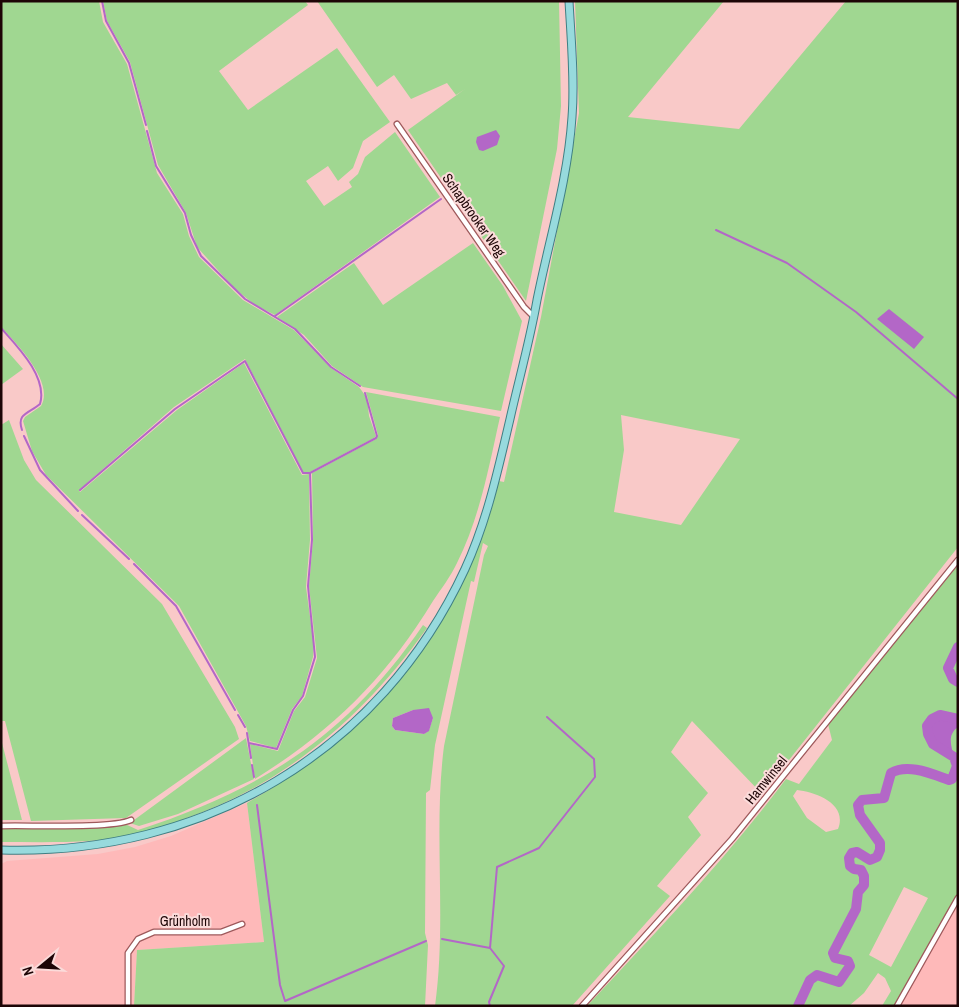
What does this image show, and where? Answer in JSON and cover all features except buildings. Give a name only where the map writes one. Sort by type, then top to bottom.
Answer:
[{"type":"main road","points":[[1,850],[56,849],[115,843],[171,829],[204,817],[245,798],[298,768],[348,727],[372,705],[420,646],[452,596],[483,524],[495,483],[534,317],[568,153],[572,115],[569,1]]},
{"type":"main road","points":[[1,854],[11,850]]},
{"type":"street","name":"Schapbrooker Weg","points":[[398,124],[524,307],[534,317]]},
{"type":"street","name":"Hamwinsel","points":[[582,1006],[732,839],[958,560]]},
{"type":"street","points":[[1,826],[99,824],[131,820]]},
{"type":"street","points":[[897,1006],[958,898]]},
{"type":"street","name":"Grünholm","points":[[128,1006],[128,953],[138,939],[154,932],[221,932],[242,924]]},
{"type":"shaded area","points":[[496,130],[500,136],[497,145],[483,151],[479,150],[476,142],[477,137]]},
{"type":"shaded area","points":[[889,309],[924,337],[914,349],[877,319]]},
{"type":"shaded area","points":[[429,708],[433,718],[429,731],[424,734],[395,730],[392,726],[393,718],[413,710]]},
{"type":"shaded area","points":[[940,715],[958,719],[958,727],[951,737],[954,757],[935,743],[927,732],[927,726],[931,720]]},
{"type":"shaded area","points":[[247,803],[264,942],[137,950],[134,1006],[1,1006],[1,864],[7,861],[98,854],[135,847],[171,836]]},
{"type":"shaded area","points":[[958,897],[958,1006],[897,1006]]},
{"type":"green space","points":[[1,1],[99,1],[103,22],[127,64],[157,173],[183,214],[189,236],[199,257],[243,300],[294,330],[331,368],[359,387],[367,398],[369,416],[376,436],[310,472],[303,472],[245,359],[174,407],[79,490],[80,492],[177,410],[244,363],[302,475],[309,474],[310,540],[306,587],[314,646],[313,657],[302,696],[292,709],[276,748],[250,741],[246,726],[179,606],[46,475],[32,451],[23,421],[25,417],[41,406],[44,396],[43,386],[32,364],[1,327]]},
{"type":"green space","points":[[103,1],[305,1],[308,5],[219,71],[248,110],[337,48],[390,122],[363,141],[353,168],[338,181],[328,166],[306,181],[324,206],[352,187],[349,182],[358,174],[365,157],[395,132],[440,197],[275,315],[255,305],[234,288],[197,247],[186,213],[158,165],[130,62],[107,21]]},
{"type":"green space","points":[[317,1],[559,1],[561,106],[557,149],[526,301],[408,130],[465,89],[456,95],[447,83],[411,99],[394,75],[377,87]]},
{"type":"green space","points":[[575,1],[724,1],[628,117],[739,129],[846,1],[958,1],[958,547],[762,794],[692,721],[671,752],[708,793],[688,817],[701,835],[657,886],[670,896],[572,1006],[435,1006],[440,941],[440,811],[444,746],[484,555],[488,546],[483,543],[474,582],[471,581],[435,745],[430,790],[426,793],[425,933],[428,945],[425,1006],[134,1006],[137,950],[264,942],[247,803],[293,774],[335,742],[374,707],[408,669],[438,627],[463,582],[483,533],[499,481],[504,482],[541,317],[579,113]],"holes":[[[621,415],[740,439],[681,525],[614,512],[624,450]],[[413,710],[433,718],[429,730],[424,734],[395,730],[392,726],[393,718]]]},
{"type":"green space","points":[[473,243],[503,286],[522,321],[501,411],[363,387],[332,366],[304,335],[277,317],[354,263],[383,305]]},
{"type":"green space","points":[[1,344],[23,369],[1,385]]},
{"type":"green space","points":[[366,392],[500,417],[478,510],[465,546],[452,573],[396,655],[376,679],[333,722],[283,761],[255,779],[250,744],[278,751],[294,711],[305,697],[317,658],[309,586],[313,540],[312,473],[376,439],[378,435]]},
{"type":"green space","points":[[9,420],[24,460],[36,480],[162,604],[235,727],[239,739],[126,818],[31,821],[5,721],[1,721],[1,425]]},
{"type":"green space","points":[[958,565],[958,898],[897,1006],[882,1006],[891,991],[885,978],[878,973],[864,993],[849,1006],[587,1006],[714,867],[786,779],[799,784],[832,740],[828,724]],"holes":[[[797,790],[813,793],[834,806],[840,820],[838,829],[826,832],[807,818],[793,796]],[[904,887],[928,898],[891,967],[869,955]]]},
{"type":"green space","points":[[423,625],[427,628],[403,660],[350,718],[290,766],[257,786],[221,804],[141,834],[89,841],[1,842],[1,828],[125,824],[138,830],[184,814],[264,776],[300,753],[333,728],[364,698],[394,664]]},
{"type":"green space","points":[[246,738],[254,779],[178,814],[139,826],[130,823]]},
{"type":"green space","points":[[1,739],[22,820],[1,820]]},
{"type":"waterway","points":[[102,1],[106,21],[129,63],[146,125]]},
{"type":"waterway","points":[[147,131],[156,166],[185,213],[191,235],[201,256],[245,299],[295,329],[331,367],[360,386]]},
{"type":"waterway","points":[[275,316],[441,199]]},
{"type":"waterway","points":[[716,230],[787,263],[856,312],[958,399]]},
{"type":"waterway","points":[[1,328],[22,353],[40,383],[40,404],[22,417],[22,430]]},
{"type":"waterway","points":[[80,490],[175,409],[245,361],[303,473],[310,473]]},
{"type":"waterway","points":[[249,743],[277,749],[293,710],[303,696],[315,657],[308,586],[312,540],[310,473],[376,438],[365,393]]},
{"type":"waterway","points":[[24,436],[40,470],[78,511]]},
{"type":"waterway","points":[[82,515],[129,559]]},
{"type":"waterway","points":[[134,564],[176,606],[235,710]]},
{"type":"waterway","points":[[958,647],[948,668],[953,679],[958,682]]},
{"type":"waterway","points":[[238,715],[245,727]]},
{"type":"waterway","points":[[798,1006],[810,980],[817,975],[839,982],[850,966],[848,961],[835,958],[833,953],[856,909],[858,892],[864,885],[864,876],[861,870],[850,866],[849,858],[852,853],[857,852],[870,860],[877,857],[880,850],[880,843],[860,815],[858,805],[862,800],[884,798],[891,773],[898,770],[912,769],[949,780],[952,779],[957,766],[954,757],[933,744],[928,734],[927,726],[932,719],[940,715],[958,719]]},
{"type":"waterway","points":[[490,948],[497,867],[539,848],[595,777],[594,759],[547,717]]},
{"type":"waterway","points":[[247,733],[251,758]]},
{"type":"waterway","points":[[252,765],[254,777]]},
{"type":"waterway","points":[[257,805],[280,985],[285,1001],[426,941]]},
{"type":"waterway","points":[[442,939],[490,948],[504,966],[489,1002],[490,1006]]}]
